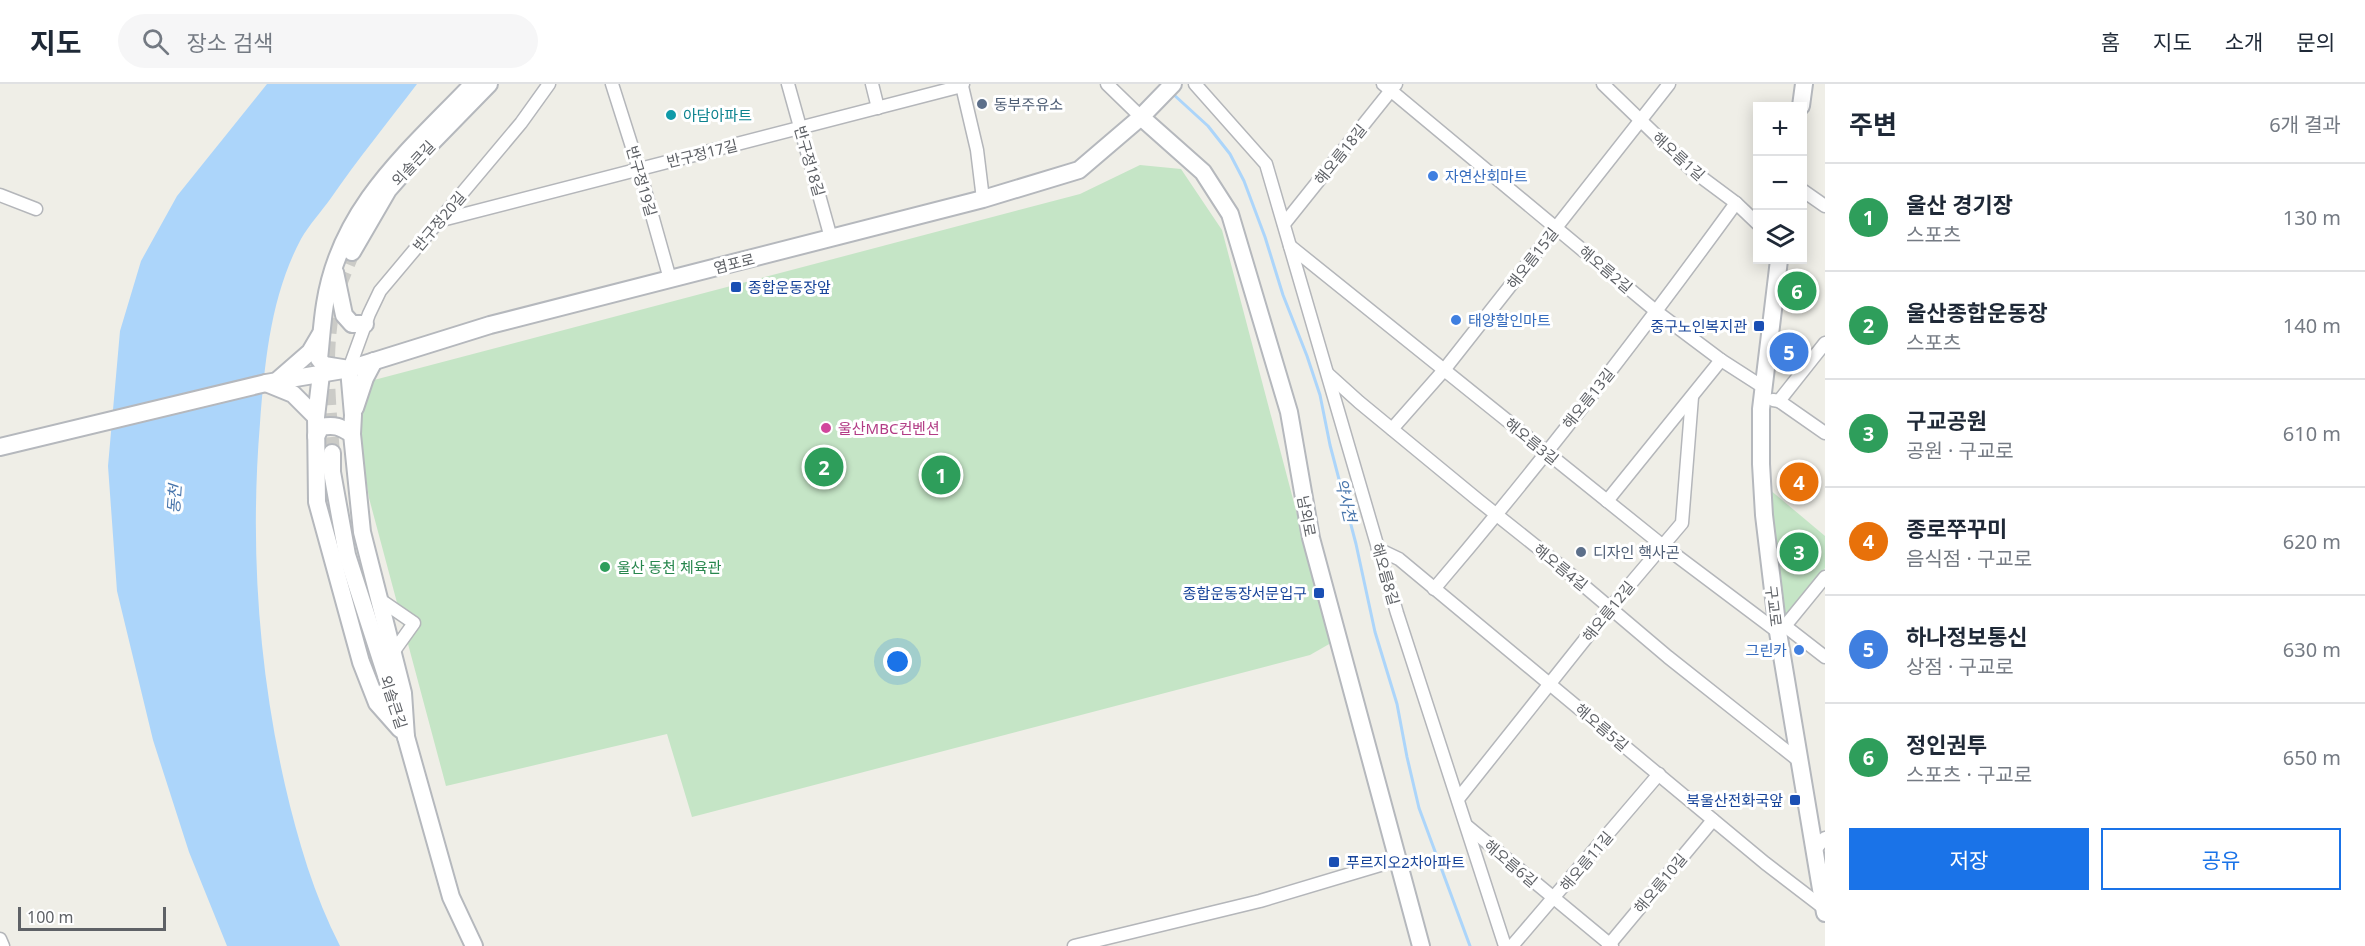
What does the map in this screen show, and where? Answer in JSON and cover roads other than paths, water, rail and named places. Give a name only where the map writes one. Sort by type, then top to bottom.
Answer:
[{"type":"main road","points":[[406,737],[403,693],[394,651],[362,532],[352,434],[353,415],[349,369],[321,363],[319,359],[325,303],[334,268],[359,210],[379,183],[473,84]]},
{"type":"main road","name":"외솔큰길","points":[[351,252],[388,190],[489,84]]},
{"type":"main road","name":"염포로","points":[[0,447],[270,382],[349,369],[490,325],[983,199],[1079,170],[1141,117],[1173,84]]},
{"type":"main road","points":[[1802,102],[1804,84]]},
{"type":"main road","name":"남외로","points":[[1141,117],[1203,172],[1230,214],[1289,412],[1311,538],[1420,946]]},
{"type":"main road","name":"구교로","points":[[1779,264],[1763,392],[1761,464],[1764,515],[1797,760],[1825,910]]},
{"type":"main road","points":[[334,268],[344,315],[352,324],[365,324]]},
{"type":"main road","points":[[316,417],[292,394],[270,382],[310,352],[322,332]]},
{"type":"main road","points":[[353,415],[365,378],[374,361]]},
{"type":"main road","points":[[321,374],[316,417],[317,502],[361,662],[377,703],[406,737]]},
{"type":"main road","points":[[316,436],[321,427],[330,425],[339,426],[352,434]]},
{"type":"main road","name":"외솔큰길","points":[[332,453],[332,472],[347,555],[406,737],[451,897],[474,946]]},
{"type":"street","name":"반구정20길","points":[[349,369],[380,291],[442,220],[521,123],[549,84]]},
{"type":"street","name":"반구정19길","points":[[612,84],[670,279]]},
{"type":"street","name":"반구정18길","points":[[788,84],[831,238]]},
{"type":"street","points":[[872,84],[878,108]]},
{"type":"street","points":[[1107,84],[1141,117]]},
{"type":"street","name":"해오름8길","points":[[1195,84],[1266,164],[1378,549],[1505,946]]},
{"type":"street","name":"해오름1길","points":[[1603,84],[1693,171],[1736,203],[1753,219]]},
{"type":"street","name":"해오름15길","points":[[1392,429],[1444,370],[1669,84]]},
{"type":"street","name":"반구정17길","points":[[442,220],[962,85],[977,150],[983,199]]},
{"type":"street","name":"해오름18길","points":[[1284,224],[1390,86]]},
{"type":"street","name":"해오름2길","points":[[1390,86],[1657,312],[1763,392]]},
{"type":"street","points":[[1807,193],[1825,206]]},
{"type":"street","points":[[0,195],[36,208]]},
{"type":"street","name":"해오름13길","points":[[1434,589],[1497,516],[1657,312],[1736,203]]},
{"type":"street","name":"해오름3길","points":[[1290,246],[1662,545],[1781,629],[1825,657]]},
{"type":"street","points":[[1779,401],[1825,343]]},
{"type":"street","points":[[1607,501],[1721,360]]},
{"type":"street","name":"해오름4길","points":[[1327,373],[1668,657],[1797,760]]},
{"type":"street","points":[[1763,392],[1825,433]]},
{"type":"street","name":"해오름12길","points":[[1458,800],[1610,608],[1682,523],[1692,397]]},
{"type":"street","name":"해오름5길","points":[[1378,549],[1399,559],[1825,910]]},
{"type":"street","points":[[1781,629],[1825,577]]},
{"type":"street","points":[[379,599],[414,623],[394,651]]},
{"type":"street","name":"해오름11길","points":[[1512,946],[1659,774]]},
{"type":"street","name":"해오름10길","points":[[1610,945],[1713,820]]},
{"type":"street","name":"해오름6길","points":[[1466,825],[1610,945]]},
{"type":"street","points":[[1814,851],[1825,838]]},
{"type":"street","points":[[1075,946],[1260,901],[1397,860]]},
{"type":"street","points":[[0,939],[3,946]]},
{"type":"water","name":"동천","points":[[267,84],[417,84],[301,239],[291,260],[276,305],[267,352],[262,399],[257,468],[256,559],[268,695],[295,827],[322,907],[340,946],[227,946],[189,852],[153,740],[117,591],[108,466],[120,331],[141,261],[177,196]]},
{"type":"waterway","name":"약사천","points":[[1173,94],[1208,126],[1230,154],[1244,181],[1283,295],[1307,356],[1320,395],[1375,632],[1397,704],[1419,808],[1470,946]]},
{"type":"tunnel","points":[[332,453],[327,376],[328,338],[336,294],[352,252]]},
{"type":"place","name":"동부주유소","points":[[982,104]]},
{"type":"place","name":"아담아파트","points":[[671,115]]},
{"type":"place","name":"자연산회마트","points":[[1433,176]]},
{"type":"place","name":"종합운동장앞","points":[[736,287]]},
{"type":"place","name":"정인권투","points":[[1797,291]]},
{"type":"place","name":"태양할인마트","points":[[1456,320]]},
{"type":"place","name":"중구노인복지관","points":[[1759,326]]},
{"type":"place","name":"하나정보통신","points":[[1789,352]]},
{"type":"place","name":"울산MBC컨벤션","points":[[826,428]]},
{"type":"place","name":"울산종합운동장","points":[[824,467]]},
{"type":"place","name":"울산 경기장","points":[[941,475]]},
{"type":"place","name":"종로쭈꾸미","points":[[1799,482]]},
{"type":"place","name":"디자인 핵사곤","points":[[1581,552]]},
{"type":"place","name":"구교공원","points":[[1799,552]]},
{"type":"place","name":"울산 동천 체육관","points":[[605,567]]},
{"type":"place","name":"종합운동장서문입구","points":[[1319,593]]},
{"type":"place","name":"그린카","points":[[1799,650]]},
{"type":"place","name":"북울산전화국앞","points":[[1795,800]]},
{"type":"place","name":"푸르지오2차아파트","points":[[1334,862]]}]
